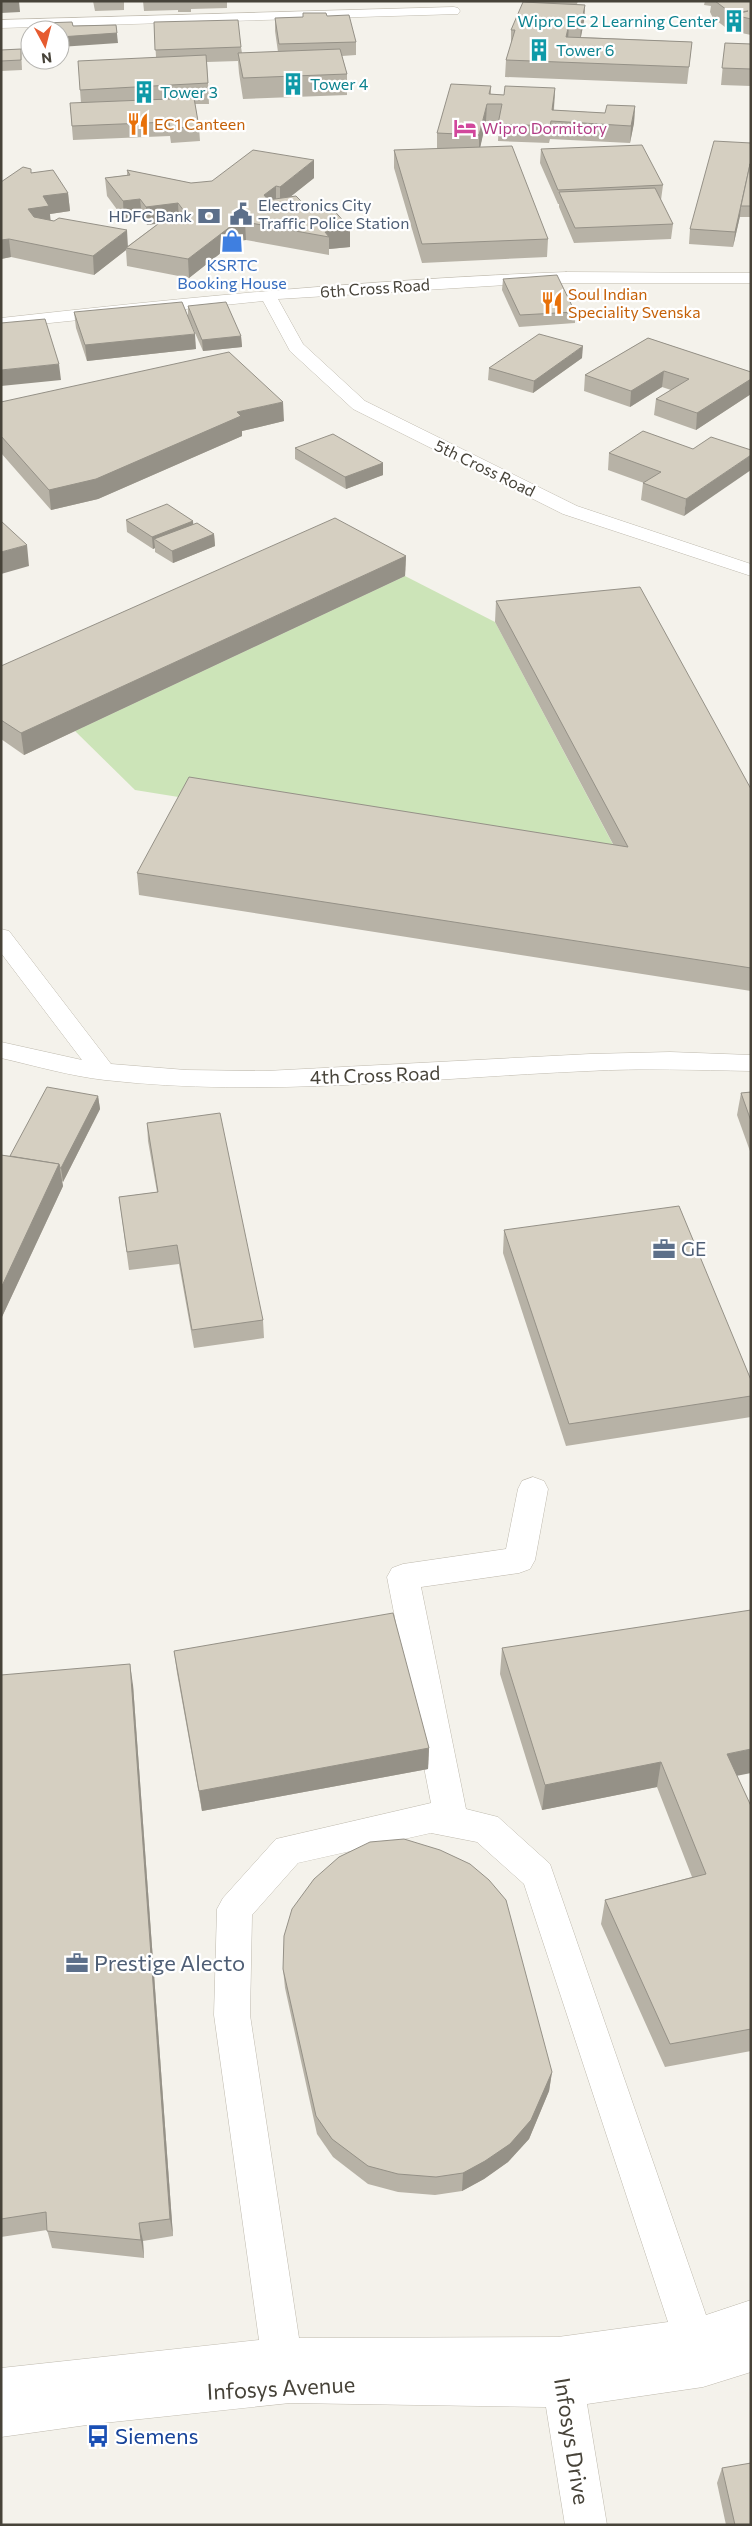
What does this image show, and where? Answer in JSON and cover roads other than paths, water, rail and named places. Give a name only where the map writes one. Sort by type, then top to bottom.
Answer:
[{"type":"street","points":[[246,1],[250,15]]},
{"type":"street","points":[[1,24],[250,15],[454,11]]},
{"type":"street","name":"6th Cross Road","points":[[1,323],[268,295],[412,284],[542,278],[751,278]]},
{"type":"street","name":"5th Cross Road","points":[[268,295],[296,347],[359,405],[570,510],[751,570]]},
{"type":"street","points":[[1,936],[104,1072]]},
{"type":"street","name":"4th Cross Road","points":[[1,1050],[104,1072],[244,1079],[339,1078],[651,1062],[708,1061],[751,1063]]},
{"type":"street","points":[[452,1822],[402,1577],[519,1560],[533,1489]]},
{"type":"street","points":[[282,2358],[232,2015],[236,1909],[288,1850],[431,1818],[486,1828],[538,1875],[699,2353]]},
{"type":"street","points":[[699,2353],[751,2320]]},
{"type":"street","points":[[560,2372],[699,2353],[751,2352]]},
{"type":"street","name":"Infosys Avenue","points":[[1,2388],[282,2358],[560,2372]]},
{"type":"street","name":"Infosys Avenue","points":[[1,2416],[94,2403],[290,2383],[560,2372]]},
{"type":"street","name":"Infosys Drive","points":[[560,2372],[586,2525]]},
{"type":"place","name":"Wipro EC 2 Learning Center","points":[[734,21]]},
{"type":"place","name":"Tower 6","points":[[539,50]]},
{"type":"place","name":"Tower 4","points":[[293,84]]},
{"type":"place","name":"Tower 3","points":[[144,92]]},
{"type":"place","name":"EC1 Canteen","points":[[138,124]]},
{"type":"place","name":"Wipro Dormitory","points":[[465,128]]},
{"type":"place","name":"Electronics City Traffic Police Station","points":[[241,214]]},
{"type":"place","name":"HDFC Bank","points":[[209,216]]},
{"type":"place","name":"KSRTC Booking House","points":[[232,241]]},
{"type":"place","name":"Soul Indian Speciality Svenska","points":[[552,303]]},
{"type":"place","name":"GE","points":[[664,1249]]},
{"type":"place","name":"Prestige Alecto","points":[[77,1963]]},
{"type":"place","name":"Siemens","points":[[98,2436]]}]
